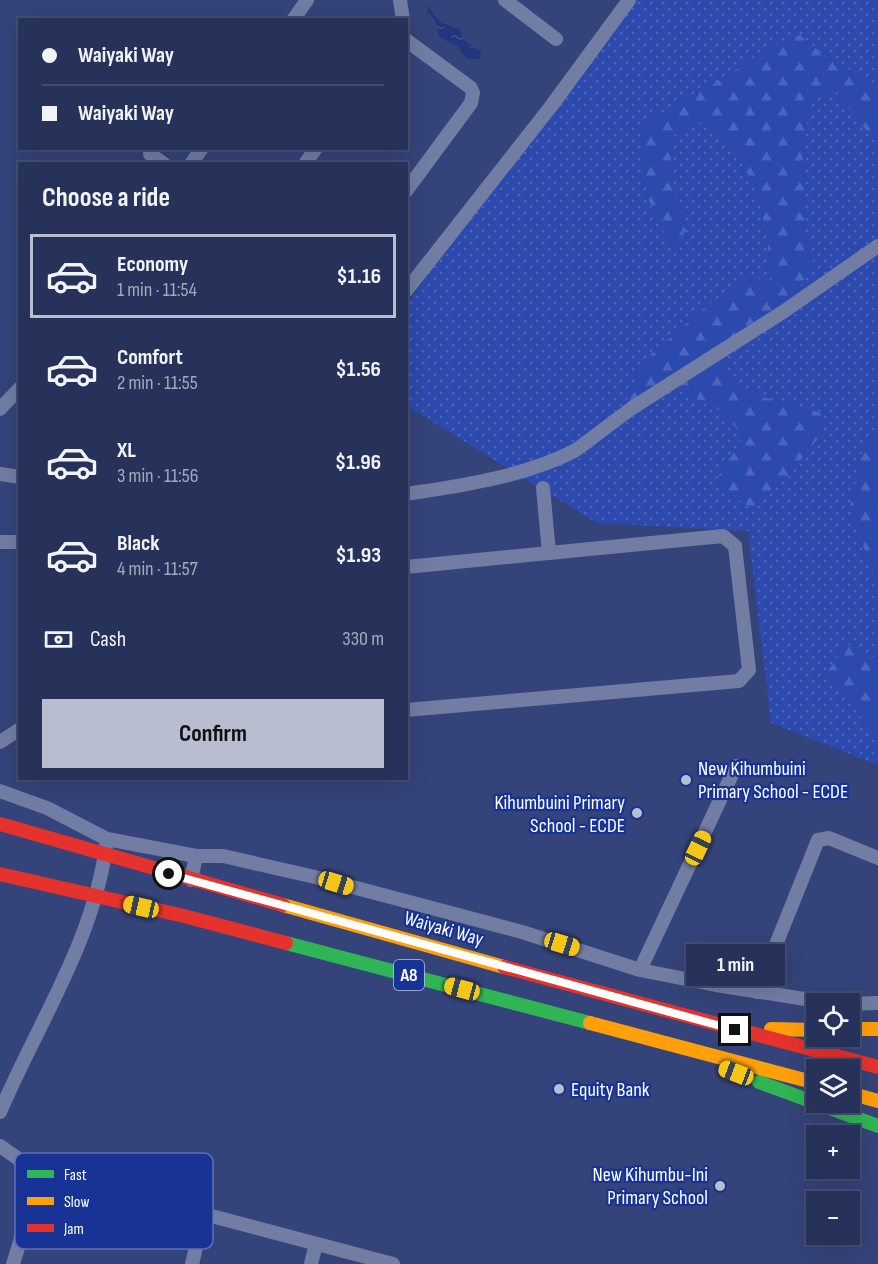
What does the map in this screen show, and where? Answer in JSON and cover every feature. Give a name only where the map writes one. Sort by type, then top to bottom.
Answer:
[{"type":"highway","name":"Waiyaki Way","points":[[0,824],[191,879],[467,973],[878,1126]]},
{"type":"highway","name":"Waiyaki Way","points":[[0,874],[184,916],[715,1024],[878,1067]]},
{"type":"highway","points":[[715,1024],[784,1031],[806,1030]]},
{"type":"highway","points":[[860,1029],[878,1029]]},
{"type":"highway","name":"Waiyaki Way","points":[[648,1041],[806,1080]]},
{"type":"highway","points":[[860,1096],[878,1101]]},
{"type":"street","points":[[294,18],[307,0]]},
{"type":"street","points":[[400,0],[403,18]]},
{"type":"street","points":[[505,0],[556,39]]},
{"type":"street","points":[[408,288],[552,105],[629,0]]},
{"type":"street","points":[[408,41],[471,88],[473,97],[408,188]]},
{"type":"street","points":[[150,154],[161,162]]},
{"type":"street","points":[[408,494],[532,469],[576,450],[698,364],[783,312],[878,246]]},
{"type":"street","points":[[0,409],[18,390]]},
{"type":"street","points":[[0,474],[18,477]]},
{"type":"street","points":[[543,488],[549,552]]},
{"type":"street","points":[[408,567],[723,537],[735,546],[749,670],[739,681],[408,710]]},
{"type":"street","points":[[0,542],[18,542]]},
{"type":"street","points":[[0,742],[18,730]]},
{"type":"street","points":[[640,970],[736,766]]},
{"type":"street","points":[[0,791],[47,808],[84,830],[107,839],[196,856],[223,856],[315,877],[522,932],[640,970],[806,999]]},
{"type":"street","points":[[757,992],[818,840],[829,838],[878,858]]},
{"type":"street","points":[[0,1112],[81,940],[97,897],[107,839]]},
{"type":"street","points":[[191,879],[196,856]]},
{"type":"street","points":[[860,1004],[878,1003]]},
{"type":"street","points":[[0,1146],[15,1158]]},
{"type":"street","points":[[213,1216],[393,1264]]},
{"type":"street","points":[[310,1264],[316,1244]]},
{"type":"street","points":[[13,1264],[18,1249]]},
{"type":"street","points":[[192,1264],[196,1249]]},
{"type":"green space","points":[[621,0],[878,0],[878,765],[771,723],[748,531],[597,523],[408,407],[408,303]]},
{"type":"green space","points":[[800,35],[827,58],[852,71],[878,91],[878,134],[872,138],[836,91],[812,101],[802,144],[806,232],[813,261],[787,314],[722,352],[733,380],[762,397],[825,414],[822,433],[790,474],[752,509],[715,482],[744,436],[719,410],[679,387],[624,407],[643,361],[708,305],[752,275],[772,286],[769,251],[758,198],[752,182],[733,152],[703,122],[672,136],[670,178],[687,229],[674,248],[663,232],[646,190],[642,125],[721,80],[766,49]]},
{"type":"green space","points":[[878,438],[878,588],[850,508],[864,442]]},
{"type":"green space","points":[[846,644],[878,659],[878,737],[826,674]]},
{"type":"water","points":[[428,6],[441,23],[459,29],[464,40],[481,51],[480,59],[467,59],[457,46],[439,37],[435,20],[427,12]]},
{"type":"traffic: fast","points":[[286,943],[590,1023]]},
{"type":"traffic: fast","points":[[759,1082],[878,1126]]},
{"type":"traffic: slow","points":[[283,905],[504,967]]},
{"type":"traffic: slow","points":[[590,1023],[806,1080]]},
{"type":"traffic: slow","points":[[771,1029],[806,1030]]},
{"type":"traffic: slow","points":[[860,1029],[878,1029]]},
{"type":"traffic: slow","points":[[860,1096],[878,1101]]},
{"type":"traffic: jam","points":[[0,824],[283,905]]},
{"type":"traffic: jam","points":[[0,874],[184,916],[286,943]]},
{"type":"traffic: jam","points":[[504,967],[878,1067]]},
{"type":"place","name":"New Kihumbuini Primary School - ECDE","points":[[686,780]]},
{"type":"place","name":"Kihumbuini Primary School - ECDE","points":[[637,813]]},
{"type":"place","name":"Equity Bank","points":[[559,1089]]},
{"type":"place","name":"New Kihumbu-Ini Primary School","points":[[720,1186]]},
{"type":"route","points":[[169,874],[735,1030]]}]
